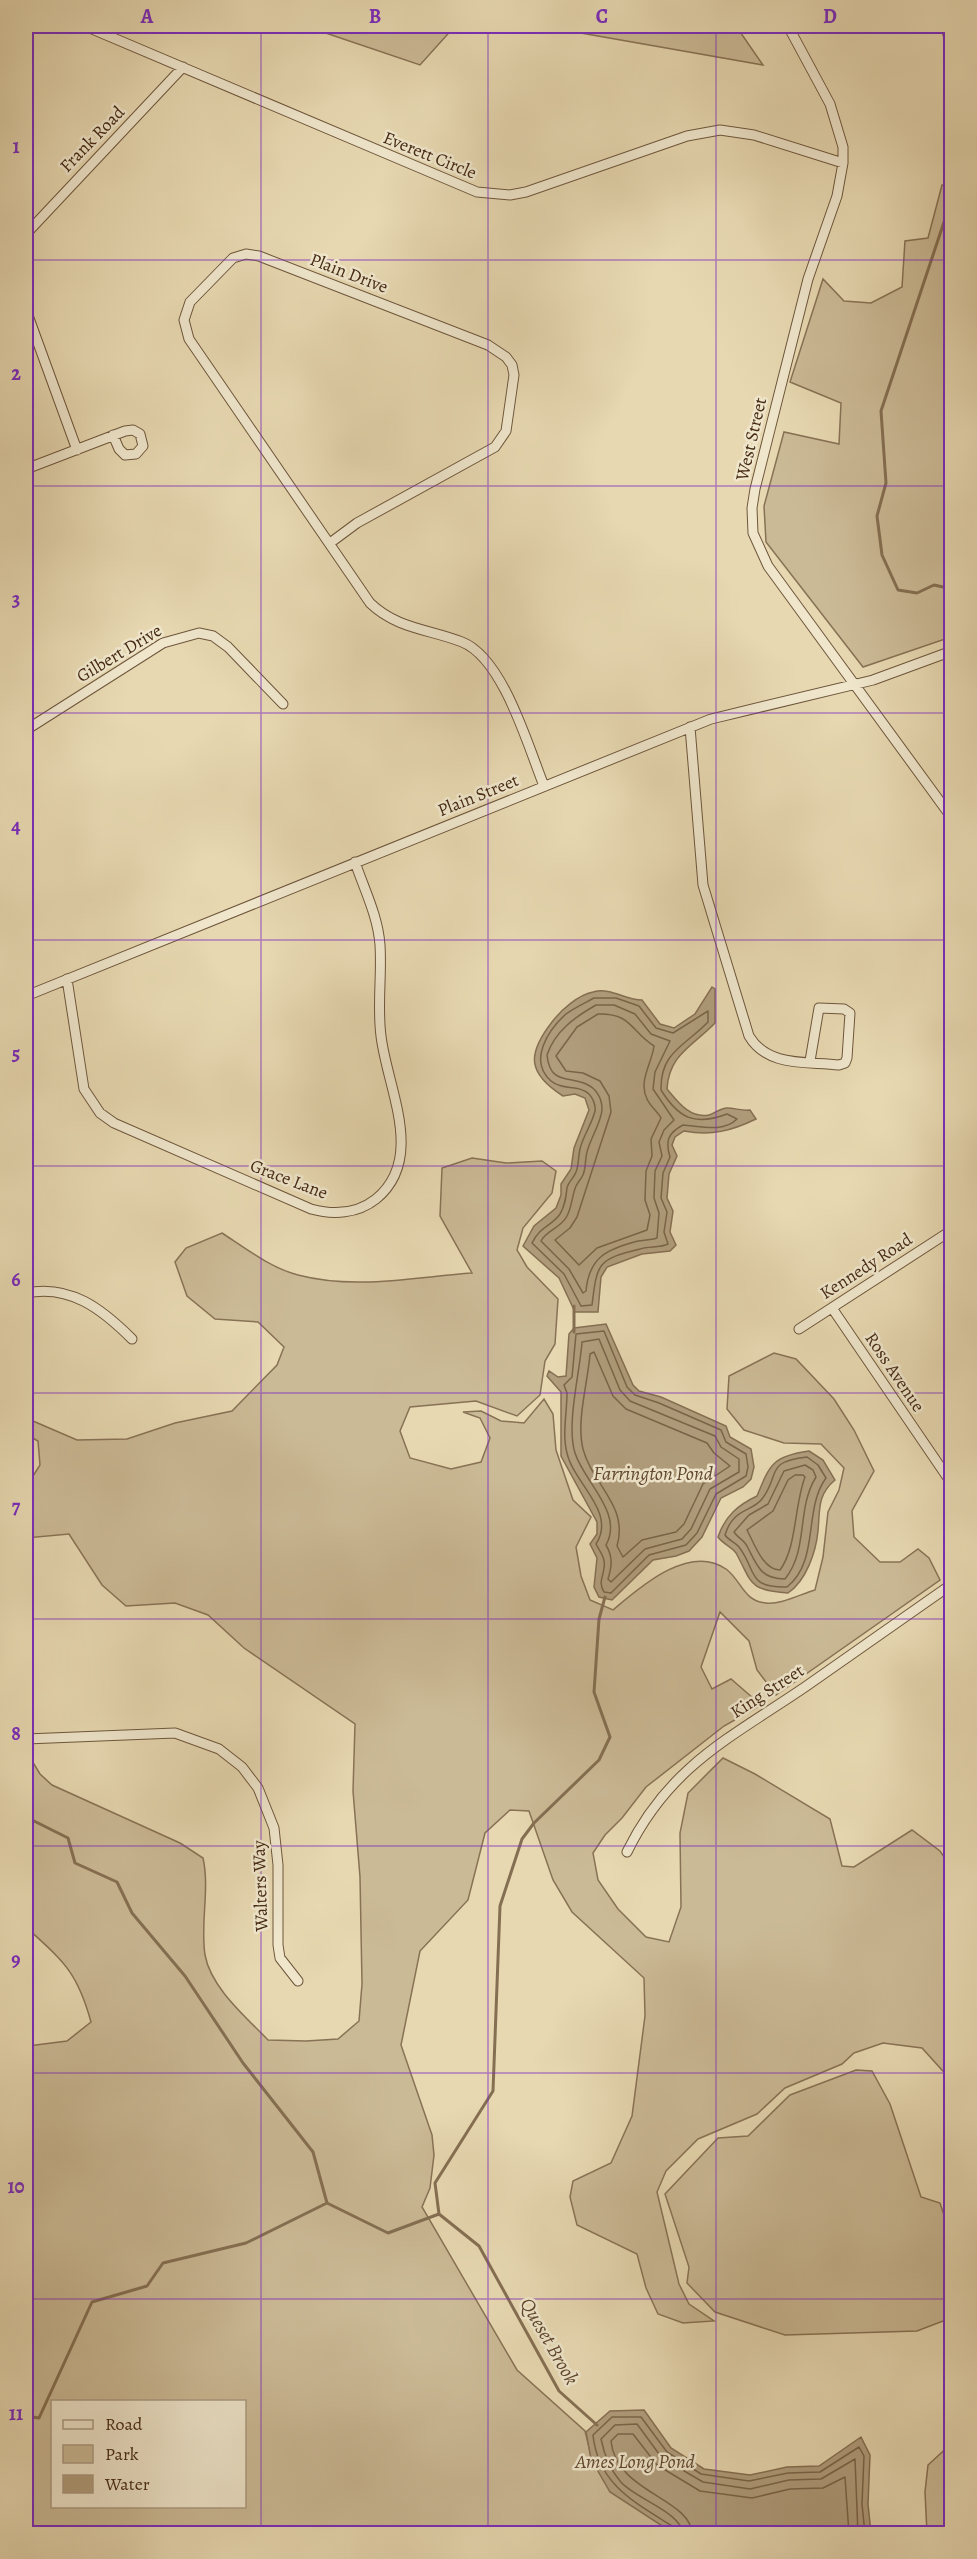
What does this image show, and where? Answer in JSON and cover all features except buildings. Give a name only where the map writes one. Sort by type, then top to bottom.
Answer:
[{"type":"street","name":"Everett Circle","points":[[86,26],[460,187],[493,195],[510,195],[535,190],[679,139],[720,130],[754,135],[843,163]]},
{"type":"street","name":"West Street","points":[[788,26],[830,104],[843,147],[843,163],[837,196],[808,279],[784,368],[755,489],[752,521],[757,545],[768,566],[951,818]]},
{"type":"street","name":"Frank Road","points":[[26,234],[183,68]]},
{"type":"street","name":"Plain Drive","points":[[330,543],[357,523],[495,447],[506,431],[514,370],[506,357],[488,345],[263,257],[251,254],[237,256],[190,302],[184,315],[185,329],[362,592],[378,610],[397,623],[472,646],[487,659],[500,680],[544,786]]},
{"type":"street","points":[[26,310],[77,450]]},
{"type":"street","points":[[26,469],[113,435]]},
{"type":"street","name":"Gilbert Drive","points":[[26,730],[163,643],[200,633],[213,636],[228,647],[283,704]]},
{"type":"street","name":"Plain Street","points":[[26,996],[690,727],[728,714],[854,686],[951,651]]},
{"type":"street","points":[[690,727],[703,885],[742,1018],[750,1036],[760,1050],[788,1061],[839,1065],[844,1063],[851,1016],[849,1011],[824,1007],[818,1010],[810,1061]]},
{"type":"street","name":"Grace Lane","points":[[67,979],[84,1089],[99,1113],[114,1123],[311,1209],[336,1213],[361,1208],[390,1184],[396,1173],[402,1149],[379,1019],[378,930],[355,862]]},
{"type":"street","name":"Kennedy Road","points":[[799,1329],[951,1230]]},
{"type":"street","points":[[26,1293],[56,1292],[82,1299],[104,1313],[132,1338]]},
{"type":"street","name":"Ross Avenue","points":[[832,1308],[951,1484]]},
{"type":"street","name":"King Street","points":[[627,1852],[639,1829],[662,1796],[707,1751],[803,1688],[951,1584]]},
{"type":"street","name":"Walters Way","points":[[26,1739],[175,1733],[219,1749],[242,1767],[258,1788],[274,1828],[278,1866],[280,1958],[298,1981]]},
{"type":"green space","points":[[305,26],[455,26],[420,65]]},
{"type":"green space","points":[[541,26],[736,26],[763,65]]},
{"type":"green space","points":[[942,185],[952,186],[951,637],[863,667],[766,542],[764,506],[784,432],[839,444],[841,403],[790,382],[823,279],[844,301],[871,303],[902,287],[905,241],[928,238]]},
{"type":"green space","points":[[472,1158],[506,1163],[542,1161],[556,1171],[552,1193],[523,1228],[517,1250],[527,1267],[558,1299],[555,1344],[545,1361],[540,1395],[517,1416],[476,1401],[410,1407],[400,1431],[410,1458],[451,1469],[481,1462],[490,1438],[480,1418],[463,1412],[481,1411],[501,1421],[524,1423],[544,1399],[553,1414],[556,1450],[573,1500],[591,1517],[576,1547],[581,1576],[590,1600],[613,1610],[665,1571],[696,1561],[712,1562],[726,1569],[747,1595],[766,1603],[784,1601],[815,1590],[823,1557],[828,1512],[839,1490],[844,1468],[821,1444],[784,1443],[744,1430],[727,1409],[729,1376],[774,1353],[796,1359],[834,1399],[854,1430],[874,1471],[852,1511],[854,1537],[880,1562],[900,1562],[918,1549],[929,1558],[940,1580],[776,1695],[757,1670],[749,1641],[720,1612],[701,1667],[712,1689],[731,1679],[761,1705],[724,1726],[646,1787],[622,1818],[605,1835],[593,1853],[598,1880],[618,1909],[646,1937],[669,1942],[681,1907],[680,1833],[688,1793],[723,1758],[755,1774],[830,1819],[842,1866],[854,1867],[912,1830],[940,1851],[951,1867],[951,2080],[922,2048],[883,2043],[854,2053],[842,2064],[785,2088],[757,2114],[698,2139],[666,2171],[657,2192],[679,2284],[689,2304],[714,2321],[683,2323],[658,2314],[646,2288],[637,2254],[577,2225],[570,2197],[573,2181],[611,2163],[632,2116],[645,2016],[644,1978],[572,1912],[553,1880],[529,1811],[510,1810],[485,1833],[468,1900],[420,1951],[401,2045],[432,2135],[434,2155],[430,2188],[422,2207],[517,2370],[585,2431],[593,2462],[673,2533],[26,2533],[26,2040],[28,2046],[67,2041],[91,2022],[74,1978],[50,1949],[26,1927],[26,1751],[40,1774],[52,1785],[180,1843],[203,1858],[206,1882],[204,1943],[209,1967],[214,1979],[230,2001],[268,2040],[338,2039],[359,2021],[362,1984],[360,1877],[353,1791],[355,1724],[244,1648],[208,1615],[175,1603],[126,1606],[102,1585],[69,1534],[26,1538],[26,1487],[40,1465],[38,1441],[26,1434],[26,1415],[33,1421],[77,1440],[127,1439],[175,1423],[232,1411],[277,1365],[284,1347],[258,1322],[215,1319],[187,1296],[175,1262],[186,1248],[222,1233],[278,1268],[298,1275],[341,1282],[385,1281],[472,1273],[440,1216],[442,1168]]},
{"type":"green space","points":[[856,2070],[872,2071],[890,2104],[921,2197],[940,2203],[951,2236],[951,2318],[917,2331],[785,2335],[715,2312],[687,2283],[689,2267],[665,2194],[718,2138],[748,2136],[790,2095]]},
{"type":"green space","points":[[951,2444],[951,2533],[927,2533],[925,2492],[928,2465]]},
{"type":"water","points":[[712,987],[715,989],[715,1023],[677,1059],[672,1067],[667,1089],[690,1112],[702,1116],[730,1108],[750,1110],[756,1119],[721,1131],[704,1133],[684,1131],[675,1137],[672,1145],[677,1156],[669,1174],[667,1198],[673,1211],[670,1232],[676,1245],[670,1251],[642,1254],[607,1267],[601,1277],[598,1312],[575,1312],[559,1278],[523,1246],[534,1226],[556,1208],[561,1195],[561,1184],[571,1169],[574,1148],[589,1110],[585,1098],[575,1094],[563,1096],[543,1079],[537,1071],[535,1062],[538,1044],[560,1013],[587,994],[606,991],[642,1000],[660,1024],[674,1028],[695,1014]]},
{"type":"water","name":"Farrington Pond","points":[[606,1324],[633,1385],[639,1391],[661,1397],[726,1426],[730,1437],[751,1449],[754,1467],[751,1479],[743,1487],[721,1498],[702,1537],[689,1551],[653,1560],[612,1600],[599,1597],[594,1587],[597,1558],[590,1544],[597,1534],[597,1522],[561,1456],[561,1392],[547,1376],[549,1371],[558,1377],[566,1376],[569,1334],[574,1328]]},
{"type":"water","points":[[809,1451],[823,1460],[835,1480],[822,1497],[817,1539],[812,1557],[805,1574],[788,1593],[765,1590],[753,1584],[736,1553],[718,1537],[724,1523],[733,1512],[757,1496],[774,1463],[788,1456]]},
{"type":"water","name":"Ames Long Pond","points":[[644,2410],[671,2448],[704,2469],[750,2475],[787,2467],[819,2466],[861,2437],[870,2455],[868,2504],[871,2533],[673,2533],[610,2492],[591,2459],[586,2432],[610,2411]]},
{"type":"waterway","points":[[941,26],[952,61]]},
{"type":"waterway","points":[[952,198],[881,411],[886,483],[877,516],[882,555],[898,590],[917,593],[934,585],[952,589]]},
{"type":"waterway","points":[[574,1306],[574,1332]]},
{"type":"waterway","points":[[439,2214],[435,2183],[493,2091],[500,1906],[522,1839],[534,1823],[599,1760],[610,1737],[594,1692],[599,1619],[605,1597]]},
{"type":"waterway","points":[[26,1817],[68,1838],[75,1863],[117,1882],[132,1913],[185,1976],[243,2063],[313,2152],[327,2203]]},
{"type":"waterway","points":[[26,2416],[39,2418],[92,2302],[147,2286],[163,2263],[246,2243],[327,2203],[388,2233],[439,2214]]},
{"type":"waterway","name":"Queset Brook","points":[[439,2214],[479,2246],[559,2391],[597,2425]]}]
